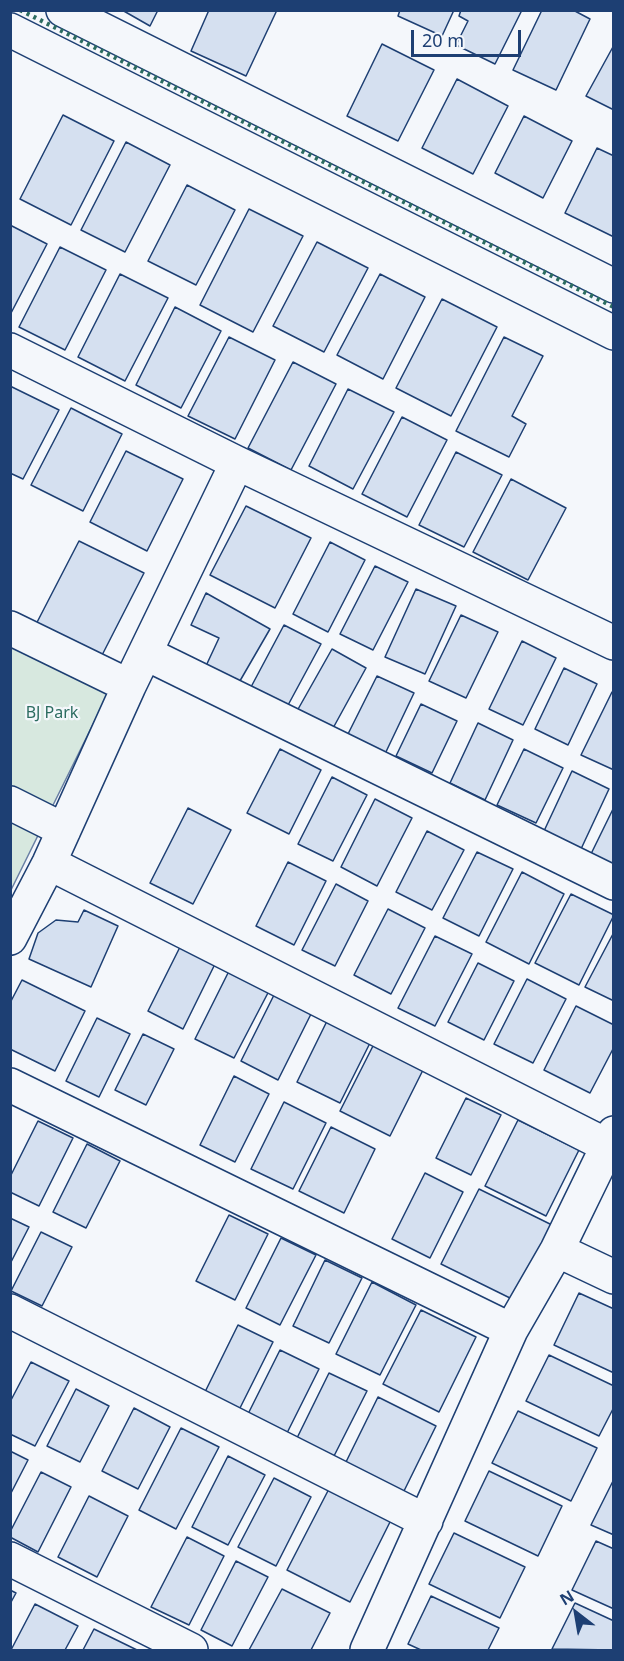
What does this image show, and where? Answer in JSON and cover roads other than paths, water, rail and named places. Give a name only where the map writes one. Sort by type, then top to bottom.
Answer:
[{"type":"street","points":[[63,10],[614,286]]},
{"type":"street","points":[[10,30],[614,333]]},
{"type":"street","points":[[10,350],[237,463],[614,643]]},
{"type":"street","points":[[10,938],[49,862],[129,686],[237,463]]},
{"type":"street","points":[[10,628],[129,686]]},
{"type":"street","points":[[145,653],[614,883]]},
{"type":"street","points":[[10,803],[64,830]]},
{"type":"street","points":[[49,862],[611,1139],[557,1250],[511,1330],[367,1650]]},
{"type":"street","points":[[10,1085],[511,1330]]},
{"type":"street","points":[[557,1250],[614,1277]]},
{"type":"street","points":[[10,1311],[426,1521]]},
{"type":"street","points":[[10,1559],[191,1650]]},
{"type":"park label","name":"BJ Park","points":[[52,713]]}]
